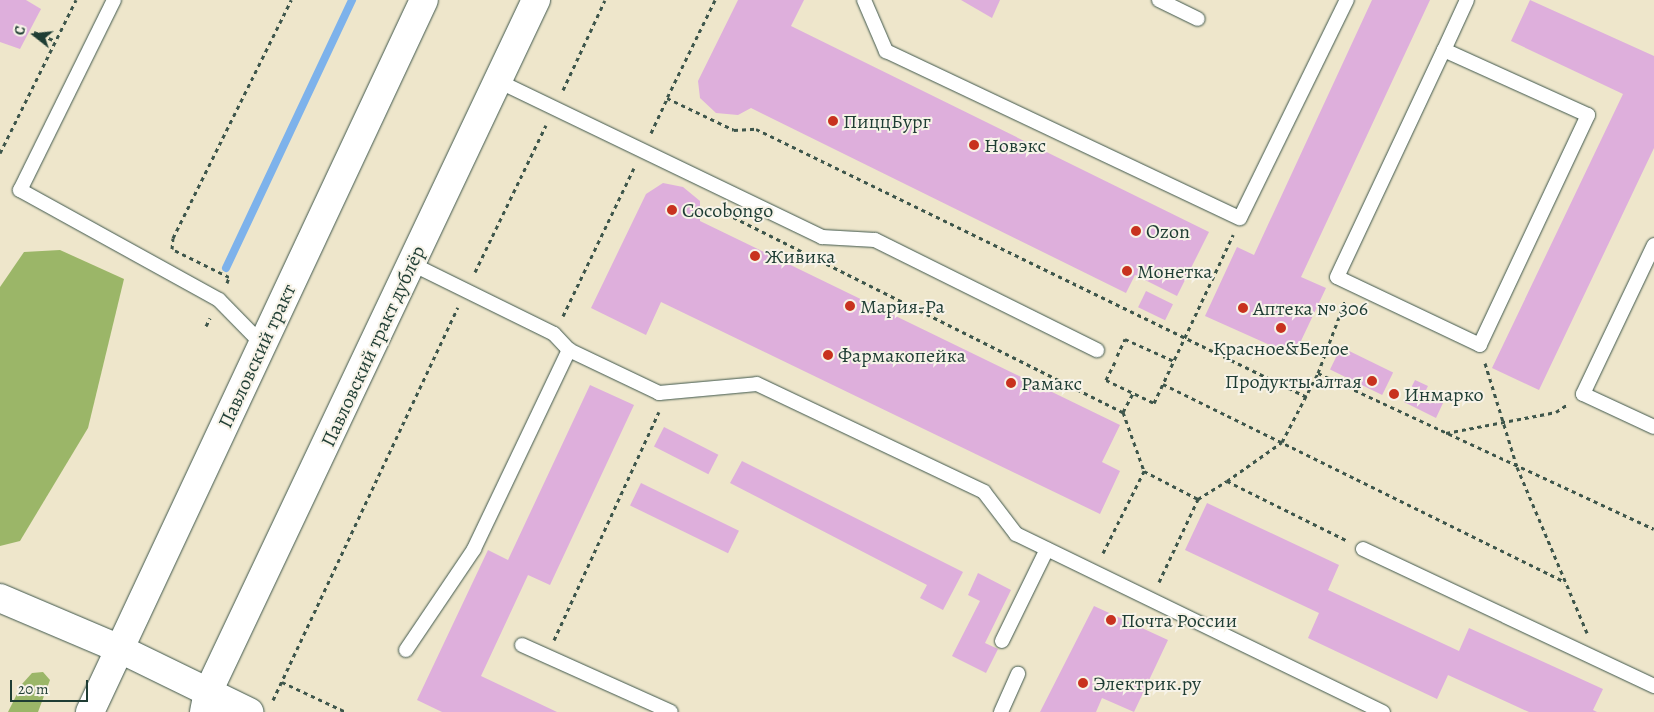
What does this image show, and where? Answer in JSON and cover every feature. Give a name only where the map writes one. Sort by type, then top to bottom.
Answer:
[{"type":"street","name":"Павловский тракт","points":[[90,712],[424,0]]},
{"type":"street","name":"Павловский тракт дублёр","points":[[206,702],[536,0]]},
{"type":"street","points":[[0,598],[120,649],[206,702],[260,708]]},
{"type":"lane","points":[[114,0],[20,190],[219,300],[263,345]]},
{"type":"lane","points":[[864,0],[886,51],[1240,218],[1347,0]]},
{"type":"lane","points":[[1159,0],[1198,19]]},
{"type":"lane","points":[[1444,50],[1588,115],[1480,345],[1337,277],[1467,0]]},
{"type":"lane","points":[[498,81],[822,237],[875,240],[1097,350]]},
{"type":"lane","points":[[1654,245],[1583,394],[1654,427]]},
{"type":"lane","points":[[412,264],[554,334],[569,350],[659,393],[757,384],[984,492],[1016,534],[1383,712]]},
{"type":"lane","points":[[406,650],[474,549],[569,350]]},
{"type":"lane","points":[[1002,641],[1047,549]]},
{"type":"lane","points":[[1364,549],[1654,686]]},
{"type":"lane","points":[[522,645],[671,712]]},
{"type":"lane","points":[[1001,712],[1018,674]]},
{"type":"path","points":[[0,153],[76,0]]},
{"type":"path","points":[[229,277],[172,249],[173,238],[291,0]]},
{"type":"path","points":[[260,708],[282,682],[605,0]]},
{"type":"path","points":[[554,334],[715,0]]},
{"type":"path","points":[[34,32],[55,41]]},
{"type":"path","points":[[667,98],[734,130],[756,129],[1184,339],[1307,397]]},
{"type":"path","points":[[635,166],[643,170]]},
{"type":"path","points":[[718,207],[722,214],[1123,412],[1144,471],[1198,498]]},
{"type":"path","points":[[1174,361],[1126,339],[1106,380],[1154,403],[1174,361],[1240,218]]},
{"type":"path","points":[[1150,600],[1198,498],[1227,481],[1282,442],[1318,373],[1352,284]]},
{"type":"path","points":[[1480,345],[1516,467],[1598,659]]},
{"type":"path","points":[[1318,373],[1516,467],[1654,529]]},
{"type":"path","points":[[1163,384],[1566,582]]},
{"type":"path","points":[[547,656],[660,418],[659,393]]},
{"type":"path","points":[[1123,412],[1133,393]]},
{"type":"path","points":[[1446,433],[1556,412],[1583,394]]},
{"type":"path","points":[[1093,572],[1144,471]]},
{"type":"path","points":[[1227,481],[1364,549]]},
{"type":"path","points":[[282,682],[346,712]]},
{"type":"green space","points":[[60,250],[124,279],[88,428],[20,541],[0,546],[0,287],[24,252]]},
{"type":"green space","points":[[43,672],[50,680],[38,712],[8,712],[22,684],[32,673]]},
{"type":"building","points":[[0,0],[26,0],[41,9],[20,49],[0,42]]},
{"type":"building","points":[[738,0],[804,0],[791,26],[1209,232],[1177,296],[1135,275],[1126,293],[751,108],[738,115],[716,113],[700,98],[698,81]]},
{"type":"building","points":[[961,0],[1000,0],[992,18]]},
{"type":"building","points":[[1372,0],[1430,0],[1301,277],[1326,288],[1300,343],[1281,350],[1205,316],[1237,247],[1254,255]]},
{"type":"building","points":[[1530,0],[1654,56],[1654,148],[1539,390],[1492,368],[1623,94],[1511,41]]},
{"type":"building","points":[[663,183],[683,187],[700,201],[700,221],[1120,425],[1102,462],[1120,471],[1100,514],[661,302],[646,335],[591,308],[646,194]]},
{"type":"building","points":[[1146,291],[1173,304],[1165,320],[1138,307]]},
{"type":"building","points":[[1341,347],[1393,372],[1382,395],[1330,369]]},
{"type":"building","points":[[1415,380],[1428,386],[1424,394],[1443,403],[1436,418],[1404,402]]},
{"type":"building","points":[[590,385],[634,405],[550,585],[528,575],[481,676],[557,712],[442,712],[417,700],[488,550],[508,560]]},
{"type":"building","points":[[664,427],[718,455],[708,474],[654,447]]},
{"type":"building","points":[[742,461],[963,572],[943,610],[920,598],[927,585],[730,483]]},
{"type":"building","points":[[641,483],[739,531],[728,553],[630,505]]},
{"type":"building","points":[[1207,503],[1339,565],[1328,590],[1459,651],[1469,628],[1603,689],[1593,710],[1597,712],[1529,712],[1448,675],[1437,699],[1308,638],[1319,613],[1185,550]]},
{"type":"building","points":[[978,573],[1011,590],[985,643],[998,649],[986,673],[952,656],[980,601],[968,595]]},
{"type":"building","points":[[1094,606],[1168,640],[1134,712],[1102,698],[1096,712],[1040,712]]},
{"type":"waterway","points":[[226,268],[352,0]]},
{"type":"place","name":"ПиццБург","points":[[833,121]]},
{"type":"place","name":"Новэкс","points":[[974,145]]},
{"type":"place","name":"Cocobongo","points":[[672,210]]},
{"type":"place","name":"Ozon","points":[[1136,231]]},
{"type":"place","name":"Живика","points":[[755,256]]},
{"type":"place","name":"Монетка","points":[[1127,271]]},
{"type":"place","name":"Мария-Ра","points":[[850,306]]},
{"type":"place","name":"Аптека № 306","points":[[1243,308]]},
{"type":"place","name":"Красное&Белое","points":[[1281,328]]},
{"type":"place","name":"Фармакопейка","points":[[828,355]]},
{"type":"place","name":"Продукты алтая","points":[[1372,381]]},
{"type":"place","name":"Рамакс","points":[[1011,383]]},
{"type":"place","name":"Инмарко","points":[[1394,394]]},
{"type":"place","name":"Почта России","points":[[1111,620]]},
{"type":"place","name":"Электрик.ру","points":[[1083,683]]}]
